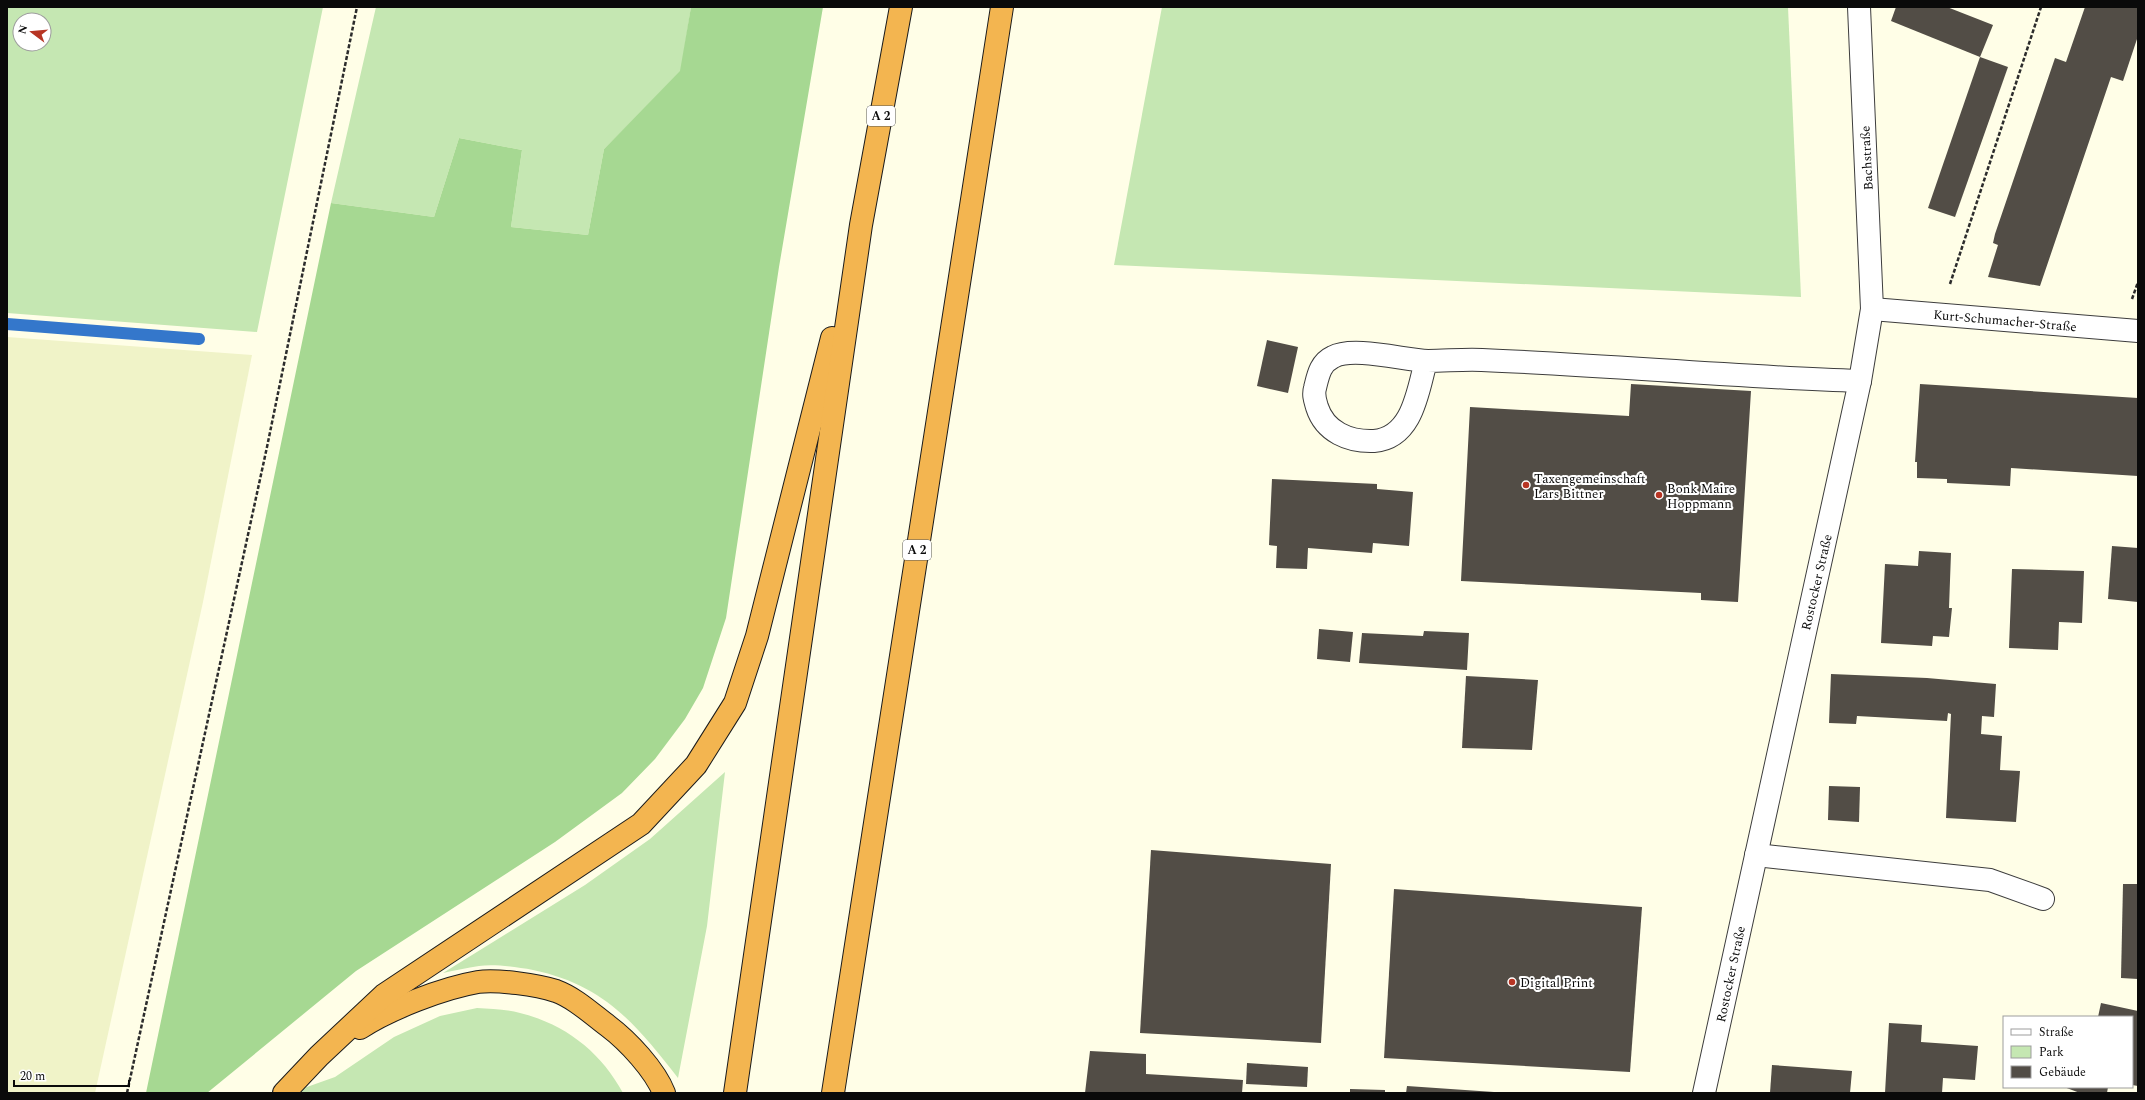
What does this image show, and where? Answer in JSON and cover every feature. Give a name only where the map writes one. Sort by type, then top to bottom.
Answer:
[{"type":"highway","name":"A 2","points":[[736,1093],[861,225],[901,7]]},
{"type":"highway","name":"A 2","points":[[832,1093],[1002,7]]},
{"type":"highway","points":[[284,1093],[319,1056],[384,995],[641,824],[696,766],[735,704],[757,636],[861,225]]},
{"type":"highway","points":[[319,1056],[365,1025],[414,1001],[479,982],[528,984],[557,992],[583,1006],[616,1032],[652,1072],[664,1093]]},
{"type":"street","name":"Bachstraße","points":[[1859,7],[1872,309]]},
{"type":"street","name":"Kurt-Schumacher-Straße","points":[[1872,309],[2138,331]]},
{"type":"street","name":"Rostocker Straße","points":[[1704,1093],[1860,382],[1872,309]]},
{"type":"street","points":[[1426,360],[1406,424],[1384,439],[1373,441],[1350,438],[1337,434],[1320,418],[1313,394],[1319,370],[1333,357],[1352,352],[1426,360],[1479,360],[1860,382]]},
{"type":"street","points":[[1756,855],[1990,880],[2043,899]]},
{"type":"path","points":[[127,1093],[267,447],[357,7]]},
{"type":"path","points":[[1942,314],[1950,284],[2042,7]]},
{"type":"green space","points":[[7,7],[323,7],[257,332],[7,313]]},
{"type":"green space","points":[[376,7],[691,7],[681,71],[604,149],[588,235],[511,227],[522,150],[459,138],[434,217],[331,203]]},
{"type":"green space","points":[[691,7],[823,7],[779,267],[726,618],[703,688],[685,719],[655,759],[622,793],[555,842],[356,971],[207,1093],[146,1093],[331,203],[434,217],[459,138],[522,150],[511,227],[588,235],[604,149],[680,71]]},
{"type":"green space","points":[[1162,7],[1788,7],[1801,297],[1114,265]]},
{"type":"green space","points":[[7,337],[252,355],[203,602],[95,1093],[7,1093]]},
{"type":"green space","points":[[725,772],[707,926],[678,1078],[632,1024],[599,996],[580,985],[533,970],[506,966],[479,966],[443,973],[585,885],[650,839]]},
{"type":"green space","points":[[477,1008],[520,1013],[552,1024],[567,1032],[593,1053],[614,1078],[623,1093],[290,1093],[335,1077],[394,1037],[440,1016]]},
{"type":"building","points":[[1896,7],[1947,7],[1993,25],[1980,57],[1891,21]]},
{"type":"building","points":[[2085,7],[2138,7],[2138,36],[2123,81],[2111,77],[2040,286],[1988,277],[1998,245],[1993,243],[1995,234],[2055,58],[2066,62]]},
{"type":"building","points":[[1980,57],[2008,67],[1955,217],[1928,208]]},
{"type":"building","points":[[1267,340],[1298,347],[1288,393],[1257,386]]},
{"type":"building","points":[[1631,384],[1751,391],[1738,602],[1701,600],[1701,593],[1461,581],[1470,407],[1629,416]]},
{"type":"building","points":[[1920,384],[2138,398],[2138,476],[2011,468],[2010,486],[1947,483],[1947,479],[1917,478],[1917,462],[1915,462]]},
{"type":"building","points":[[1272,479],[1377,484],[1377,489],[1413,492],[1409,546],[1373,543],[1372,553],[1308,548],[1307,569],[1276,568],[1277,546],[1269,545]]},
{"type":"building","points":[[2112,546],[2138,548],[2138,602],[2108,599]]},
{"type":"building","points":[[1919,551],[1951,553],[1949,608],[1952,608],[1949,637],[1933,636],[1932,646],[1881,643],[1885,564],[1918,566]]},
{"type":"building","points":[[2012,569],[2084,571],[2082,623],[2059,622],[2058,650],[2009,648]]},
{"type":"building","points":[[1319,629],[1353,632],[1350,662],[1317,659]]},
{"type":"building","points":[[1424,631],[1469,633],[1467,670],[1359,663],[1362,633],[1423,636]]},
{"type":"building","points":[[1831,674],[1927,678],[1996,684],[1994,717],[1982,716],[1981,734],[2002,736],[2000,770],[2020,771],[2016,822],[1946,818],[1951,714],[1948,713],[1947,721],[1857,716],[1856,724],[1829,723]]},
{"type":"building","points":[[1466,676],[1538,680],[1532,750],[1462,748]]},
{"type":"building","points":[[1829,786],[1860,787],[1859,822],[1828,820]]},
{"type":"building","points":[[1151,850],[1331,864],[1321,1043],[1140,1033]]},
{"type":"building","points":[[2123,884],[2138,884],[2138,979],[2121,978]]},
{"type":"building","name":"Digital Print","points":[[1394,889],[1642,907],[1630,1072],[1384,1058]]},
{"type":"building","points":[[2101,1003],[2138,1011],[2138,1086],[2133,1085],[2133,1016],[2098,1016]]},
{"type":"building","points":[[1889,1023],[1922,1025],[1921,1042],[1978,1046],[1975,1080],[1943,1078],[1942,1093],[1885,1093]]},
{"type":"building","points":[[1090,1051],[1146,1054],[1146,1074],[1243,1080],[1242,1093],[1085,1093]]},
{"type":"building","points":[[1247,1063],[1308,1067],[1307,1087],[1246,1084]]},
{"type":"building","points":[[1772,1065],[1852,1071],[1850,1093],[1770,1093]]},
{"type":"building","points":[[1407,1086],[1494,1092],[1494,1093],[1406,1093]]},
{"type":"building","points":[[2067,1088],[2108,1088],[2107,1093],[2080,1093]]},
{"type":"building","points":[[1350,1089],[1385,1090],[1385,1093],[1350,1093]]},
{"type":"waterway","points":[[7,324],[199,339]]},
{"type":"place","name":"Taxengemeinschaft Lars Bittner","points":[[1526,485]]},
{"type":"place","name":"Bonk Maire Hoppmann","points":[[1659,495]]},
{"type":"place","name":"Digital Print","points":[[1512,982]]}]
